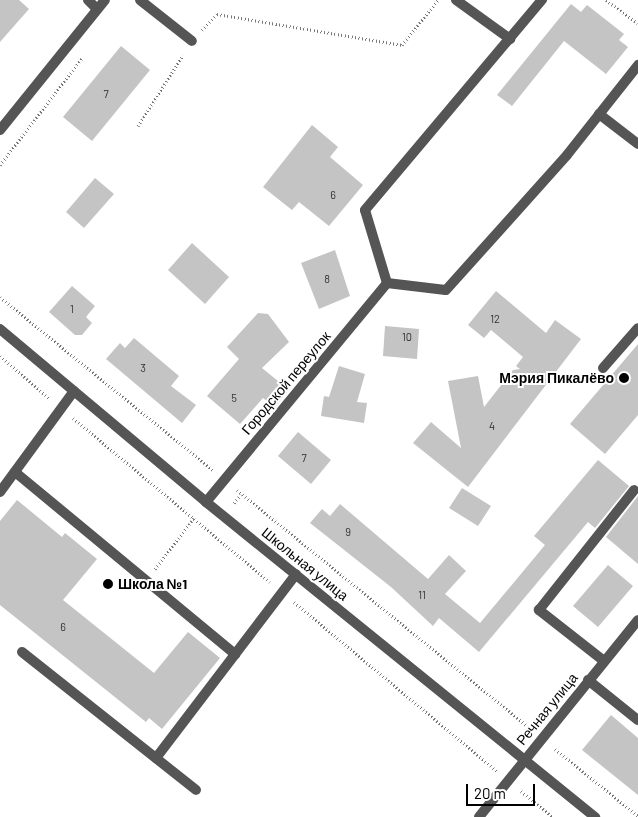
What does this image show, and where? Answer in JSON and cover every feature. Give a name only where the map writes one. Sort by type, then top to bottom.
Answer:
[{"type":"street","points":[[88,0],[98,9]]},
{"type":"street","points":[[0,130],[105,0]]},
{"type":"street","points":[[140,0],[192,41]]},
{"type":"street","points":[[456,0],[510,39]]},
{"type":"street","points":[[542,0],[365,210],[387,283],[446,290],[567,156],[638,65]]},
{"type":"street","points":[[600,114],[638,144]]},
{"type":"street","name":"Городской переулок","points":[[206,502],[387,283]]},
{"type":"street","points":[[603,368],[638,328]]},
{"type":"street","name":"Школьная улица","points":[[0,329],[206,502],[595,817]]},
{"type":"street","points":[[0,492],[74,391]]},
{"type":"street","points":[[15,472],[235,654]]},
{"type":"street","points":[[604,661],[539,610],[634,490]]},
{"type":"street","points":[[156,758],[296,574]]},
{"type":"street","name":"Речная улица","points":[[479,817],[638,620]]},
{"type":"street","points":[[22,652],[196,790]]},
{"type":"street","points":[[588,680],[638,720]]},
{"type":"path","points":[[138,126],[192,41],[217,14],[402,45],[438,0]]},
{"type":"path","points":[[606,0],[638,23]]},
{"type":"path","points":[[0,166],[84,55]]},
{"type":"path","points":[[0,297],[638,816]]},
{"type":"path","points":[[146,580],[206,502]]},
{"type":"building","points":[[0,0],[19,0],[29,9],[0,42]]},
{"type":"building","points":[[571,4],[581,12],[587,5],[624,34],[619,40],[628,47],[606,74],[564,41],[512,106],[497,95]]},
{"type":"building","points":[[121,46],[150,70],[92,141],[63,117]]},
{"type":"building","points":[[312,125],[338,147],[330,157],[363,185],[329,226],[299,202],[292,210],[263,187]]},
{"type":"building","points":[[95,178],[114,194],[84,228],[66,212]]},
{"type":"building","points":[[192,243],[229,277],[205,304],[168,270]]},
{"type":"building","points":[[335,250],[350,296],[319,309],[301,263]]},
{"type":"building","points":[[72,286],[95,306],[86,317],[92,323],[82,335],[75,335],[49,312]]},
{"type":"building","points":[[496,291],[546,333],[555,320],[581,339],[468,487],[413,443],[431,422],[461,448],[448,381],[478,376],[484,407],[513,370],[520,369],[516,366],[523,357],[491,330],[484,338],[468,325]]},
{"type":"building","points":[[258,313],[268,314],[289,342],[262,368],[289,390],[275,407],[263,398],[240,424],[207,396],[239,359],[227,347]]},
{"type":"building","points":[[385,326],[419,329],[417,359],[383,356]]},
{"type":"building","points":[[134,338],[179,376],[171,386],[196,405],[182,423],[106,359],[120,343],[125,348]]},
{"type":"building","points":[[638,344],[638,415],[605,454],[570,424]]},
{"type":"building","points":[[339,366],[365,374],[357,402],[367,403],[364,423],[321,416],[324,396],[329,397]]},
{"type":"building","points":[[298,432],[331,460],[311,484],[278,456]]},
{"type":"building","points":[[598,460],[629,486],[595,528],[588,522],[479,652],[439,618],[433,626],[391,587],[310,523],[322,509],[330,516],[340,504],[428,579],[449,555],[466,571],[445,594],[480,623],[545,545],[534,536]]},
{"type":"building","points":[[462,488],[491,506],[478,526],[449,508]]},
{"type":"building","points":[[638,496],[638,564],[606,537]]},
{"type":"building","points":[[17,500],[62,537],[65,533],[97,559],[63,600],[154,673],[188,632],[220,658],[162,729],[149,718],[146,722],[0,605],[0,521]]},
{"type":"building","points":[[608,565],[633,586],[598,627],[573,606]]},
{"type":"building","points":[[611,715],[638,738],[638,795],[582,750]]},
{"type":"place","name":"Мэрия Пикалёво","points":[[624,378]]},
{"type":"place","name":"Школа №1","points":[[108,584]]}]
